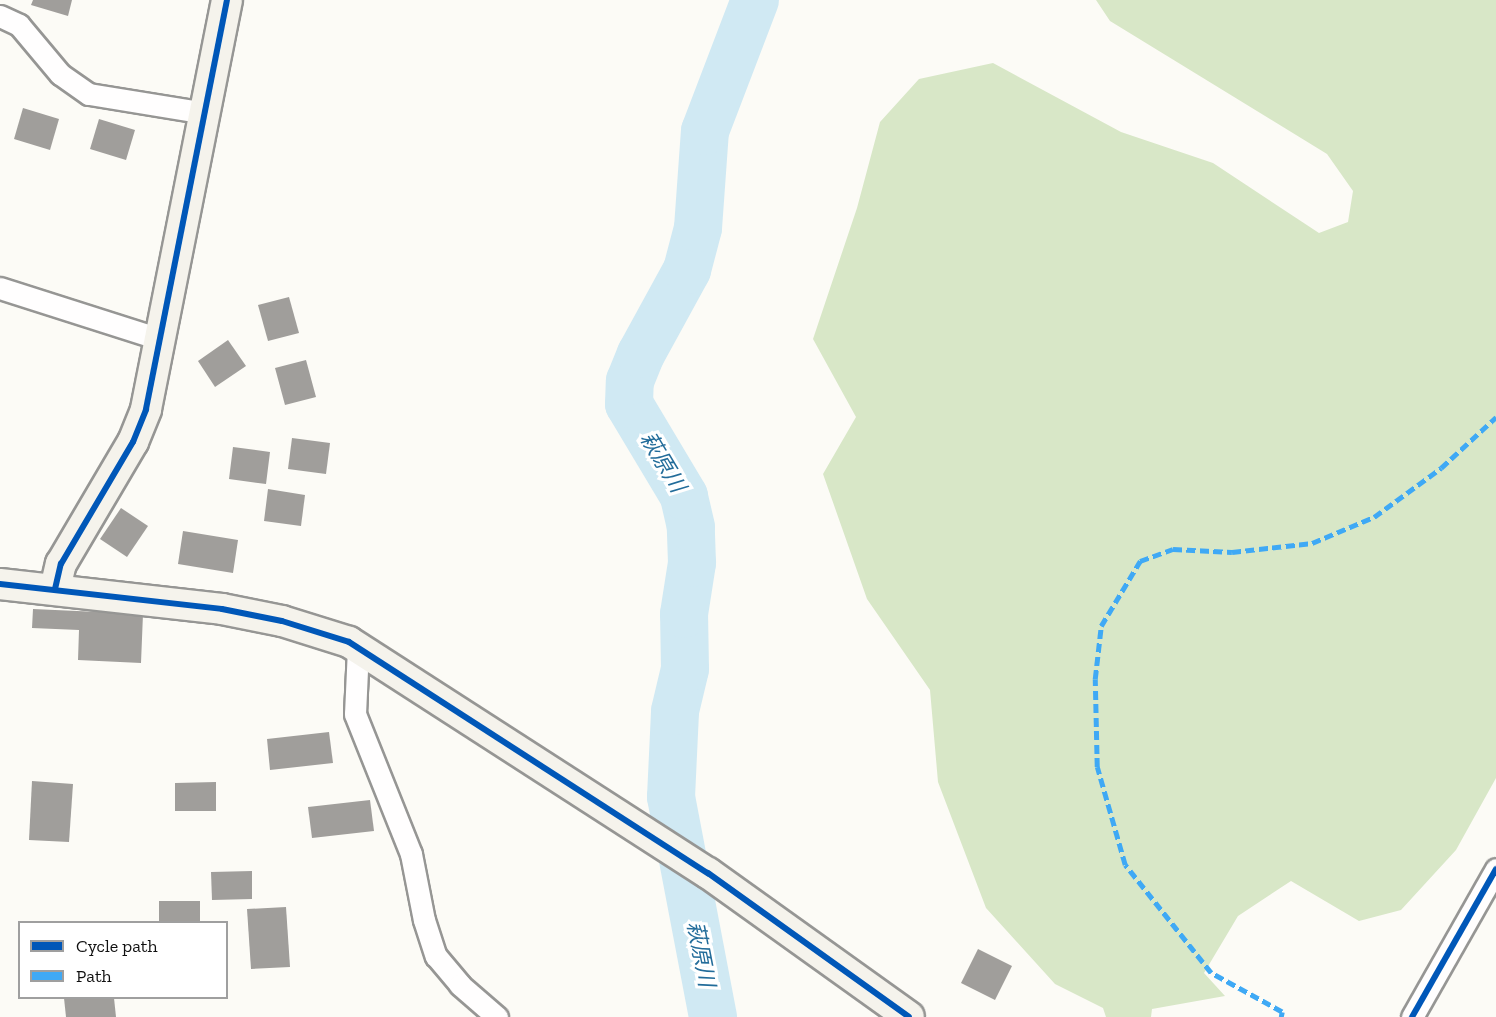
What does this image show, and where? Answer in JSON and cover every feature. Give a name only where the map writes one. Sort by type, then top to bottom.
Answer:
[{"type":"street","points":[[55,589],[61,564],[133,442],[146,409],[227,0]]},
{"type":"street","points":[[0,16],[20,25],[60,74],[89,94],[206,113]]},
{"type":"street","points":[[0,288],[160,339]]},
{"type":"street","points":[[0,585],[55,589],[222,609],[282,621],[349,642],[708,873],[909,1017]]},
{"type":"street","points":[[358,648],[355,714],[411,854],[424,920],[436,956],[460,985],[497,1017]]},
{"type":"street","points":[[1412,1017],[1496,869]]},
{"type":"green space","points":[[1096,0],[1496,0],[1496,778],[1456,850],[1401,910],[1359,921],[1291,881],[1238,916],[1204,973],[1225,996],[1152,1009],[1151,1017],[1106,1017],[1103,1008],[1055,984],[986,908],[938,782],[930,690],[867,599],[823,474],[856,417],[813,339],[857,208],[880,122],[919,79],[993,63],[1121,132],[1213,163],[1319,233],[1348,222],[1353,191],[1327,154],[1110,21]]},
{"type":"building","points":[[33,0],[72,0],[68,16],[31,5]]},
{"type":"building","points":[[23,108],[59,119],[50,150],[14,139]]},
{"type":"building","points":[[99,119],[135,130],[126,160],[90,149]]},
{"type":"building","points":[[289,297],[299,333],[268,341],[258,305]]},
{"type":"building","points":[[228,340],[246,366],[215,387],[198,361]]},
{"type":"building","points":[[306,360],[316,397],[285,405],[275,368]]},
{"type":"building","points":[[292,438],[330,443],[326,474],[288,469]]},
{"type":"building","points":[[233,447],[270,452],[266,484],[229,479]]},
{"type":"building","points":[[268,489],[305,495],[301,526],[264,521]]},
{"type":"building","points":[[121,508],[148,526],[127,557],[100,539]]},
{"type":"building","points":[[183,531],[238,540],[233,573],[178,564]]},
{"type":"building","points":[[33,609],[143,614],[141,663],[78,660],[79,630],[32,628]]},
{"type":"building","points":[[329,732],[333,763],[270,770],[267,739]]},
{"type":"building","points":[[32,781],[73,784],[69,842],[29,840]]},
{"type":"building","points":[[216,782],[216,811],[175,811],[175,783]]},
{"type":"building","points":[[370,800],[374,831],[312,838],[308,807]]},
{"type":"building","points":[[252,871],[252,899],[212,900],[211,872]]},
{"type":"building","points":[[159,901],[200,901],[200,921],[159,921]]},
{"type":"building","points":[[286,907],[290,967],[251,969],[247,909]]},
{"type":"building","points":[[978,949],[1012,966],[995,1000],[961,983]]},
{"type":"building","points":[[64,999],[114,999],[116,1017],[66,1017]]},
{"type":"waterway","name":"萩原川","points":[[713,1017],[671,797],[675,711],[685,669],[684,614],[692,563],[691,527],[684,496],[629,404],[630,381],[641,354],[687,270],[698,228],[705,131],[755,0]]},
{"type":"marked path","points":[[1281,1017],[1282,1012],[1211,973],[1125,865],[1097,767],[1095,679],[1101,626],[1140,561],[1173,549],[1232,552],[1312,543],[1374,517],[1441,468],[1496,417]]},
{"type":"cycle path","points":[[55,589],[61,564],[133,442],[146,409],[227,0]]},
{"type":"cycle path","points":[[0,584],[222,609],[282,621],[349,642],[708,873],[909,1017]]},
{"type":"cycle path","points":[[1412,1017],[1496,869]]}]
